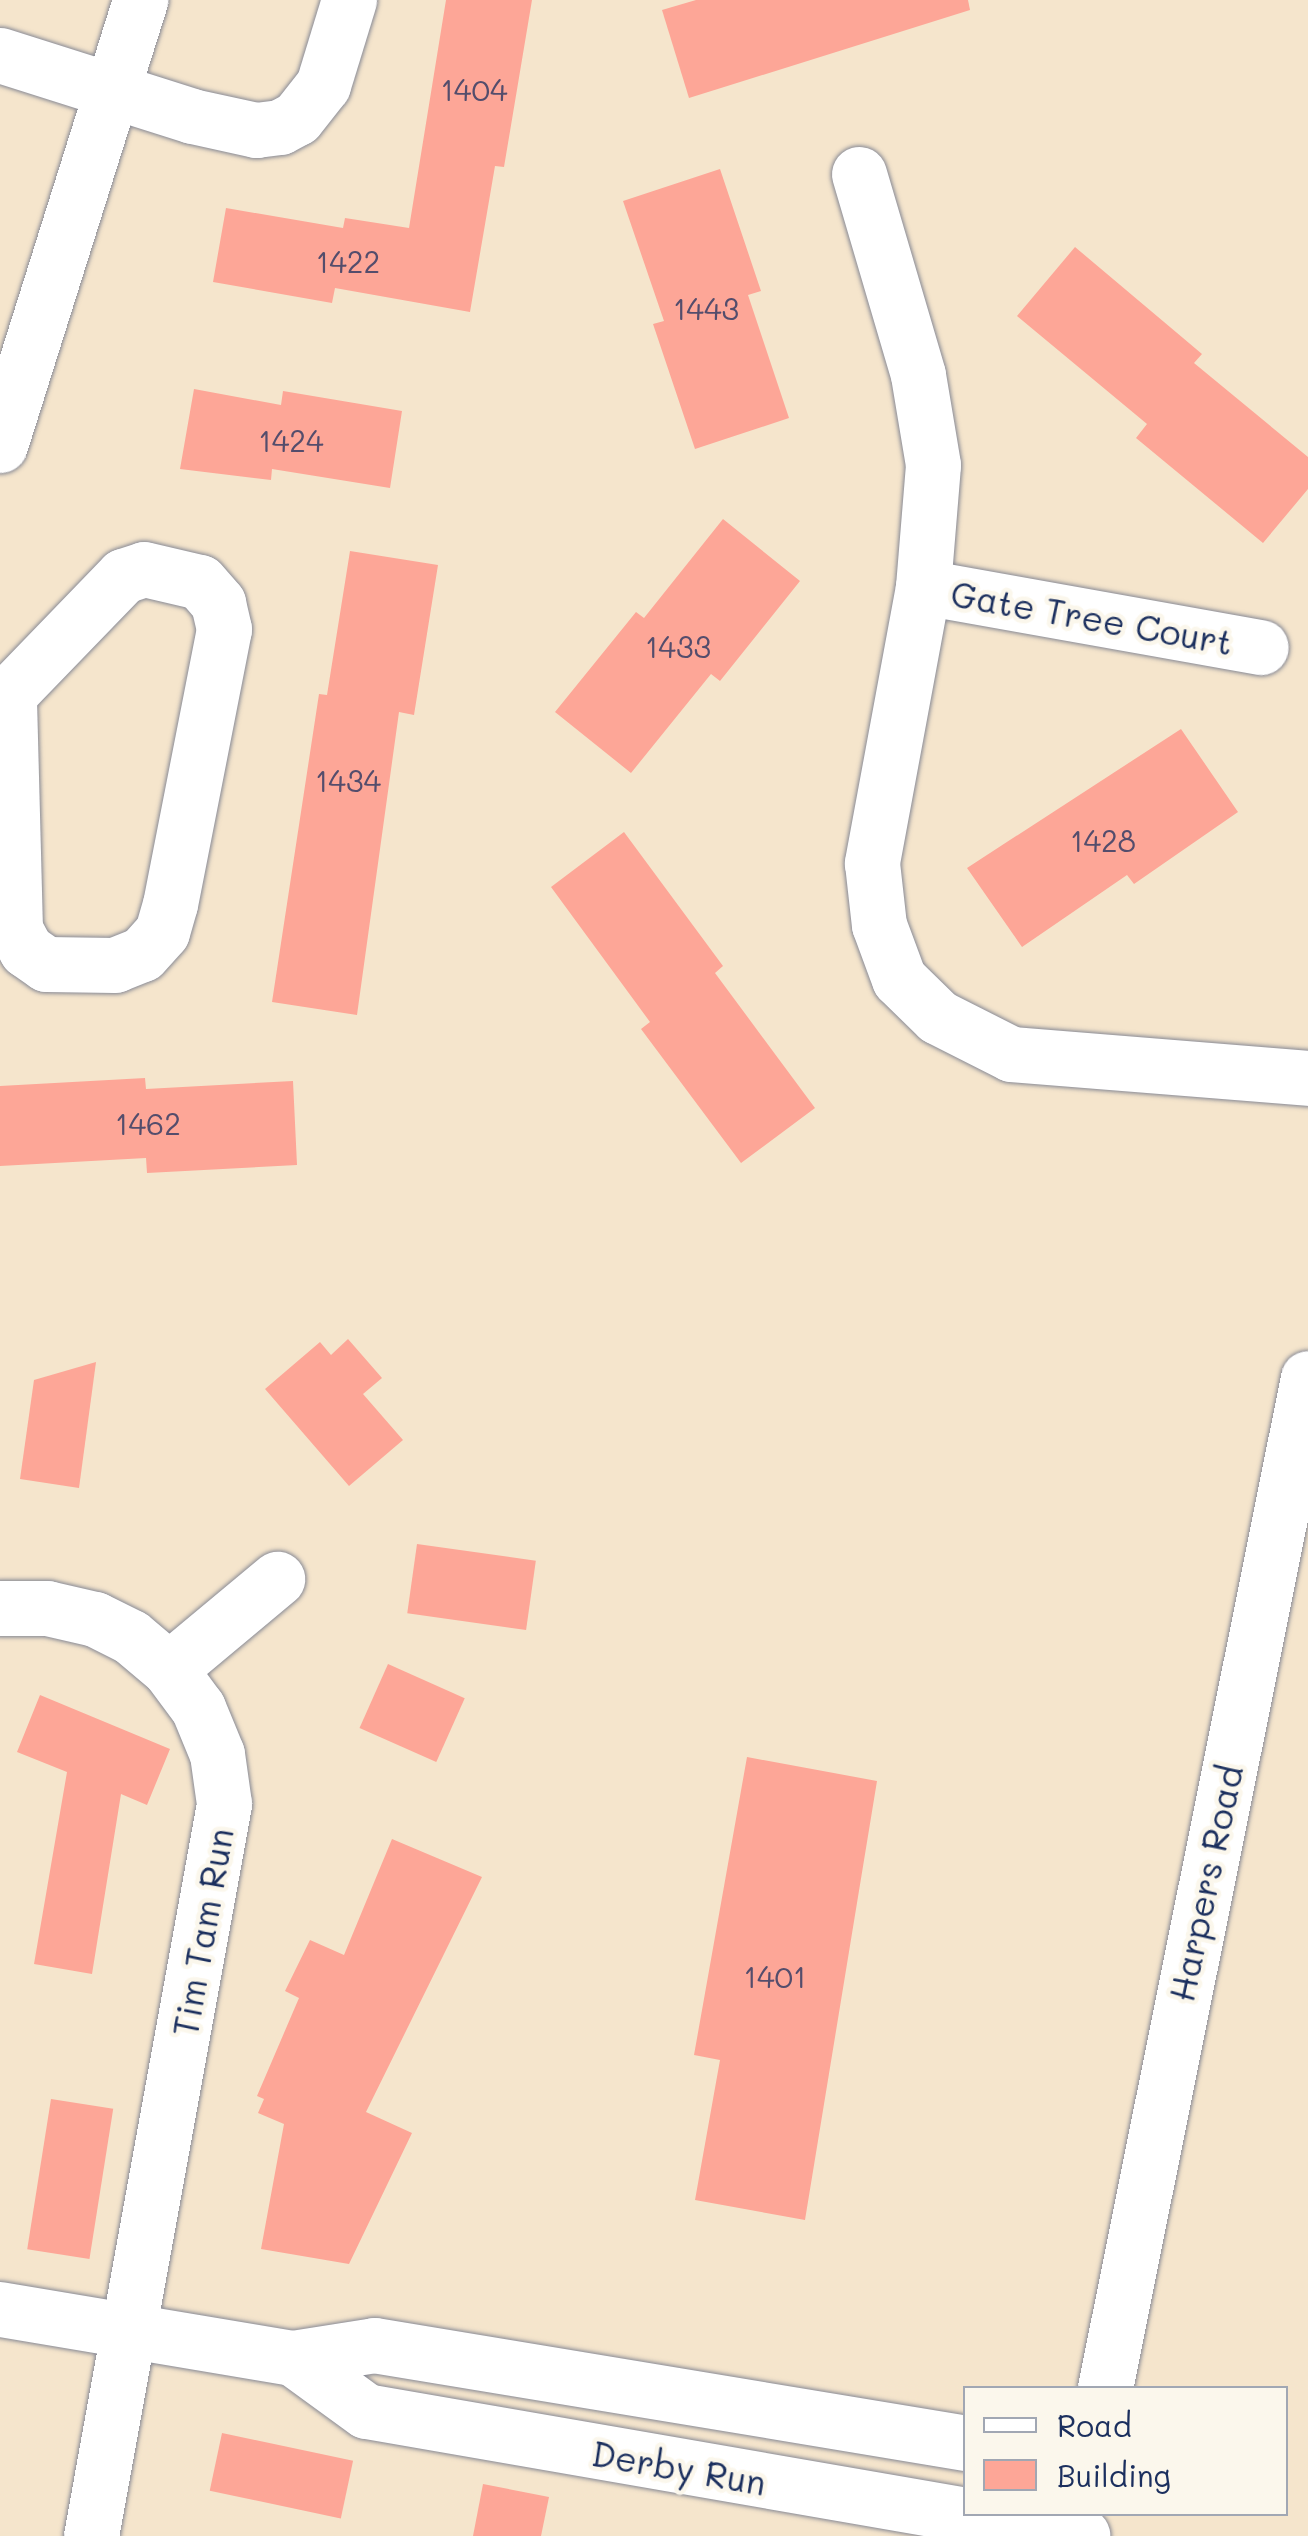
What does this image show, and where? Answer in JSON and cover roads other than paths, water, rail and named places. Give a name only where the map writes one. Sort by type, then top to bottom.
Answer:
[{"type":"street","points":[[0,445],[140,0]]},
{"type":"street","points":[[0,55],[192,116],[256,130],[280,127],[296,118],[322,84],[349,0]]},
{"type":"street","name":"Gate Tree Court","points":[[859,174],[918,375],[933,465],[922,587],[872,863],[879,925],[899,979],[953,1028],[1011,1054],[1308,1078]]},
{"type":"street","points":[[144,568],[200,582],[218,603],[224,629],[170,904],[162,932],[142,954],[115,965],[46,964],[26,950],[15,929],[4,678],[123,576],[144,568]]},
{"type":"street","name":"Gate Tree Court","points":[[922,587],[1262,647]]},
{"type":"street","name":"Harpers Road","points":[[1105,2386],[1308,1378]]},
{"type":"street","points":[[169,1669],[277,1579]]},
{"type":"street","name":"Tim Tam Run","points":[[0,1608],[47,1608],[95,1619],[131,1637],[169,1669],[198,1708],[217,1754],[224,1804],[91,2536]]},
{"type":"street","name":"Derby Run","points":[[0,2308],[293,2358],[374,2345],[963,2443]]},
{"type":"street","name":"Derby Run","points":[[293,2358],[366,2411],[963,2514]]},
{"type":"street","name":"Derby Run","points":[[972,2516],[1082,2535]]}]
